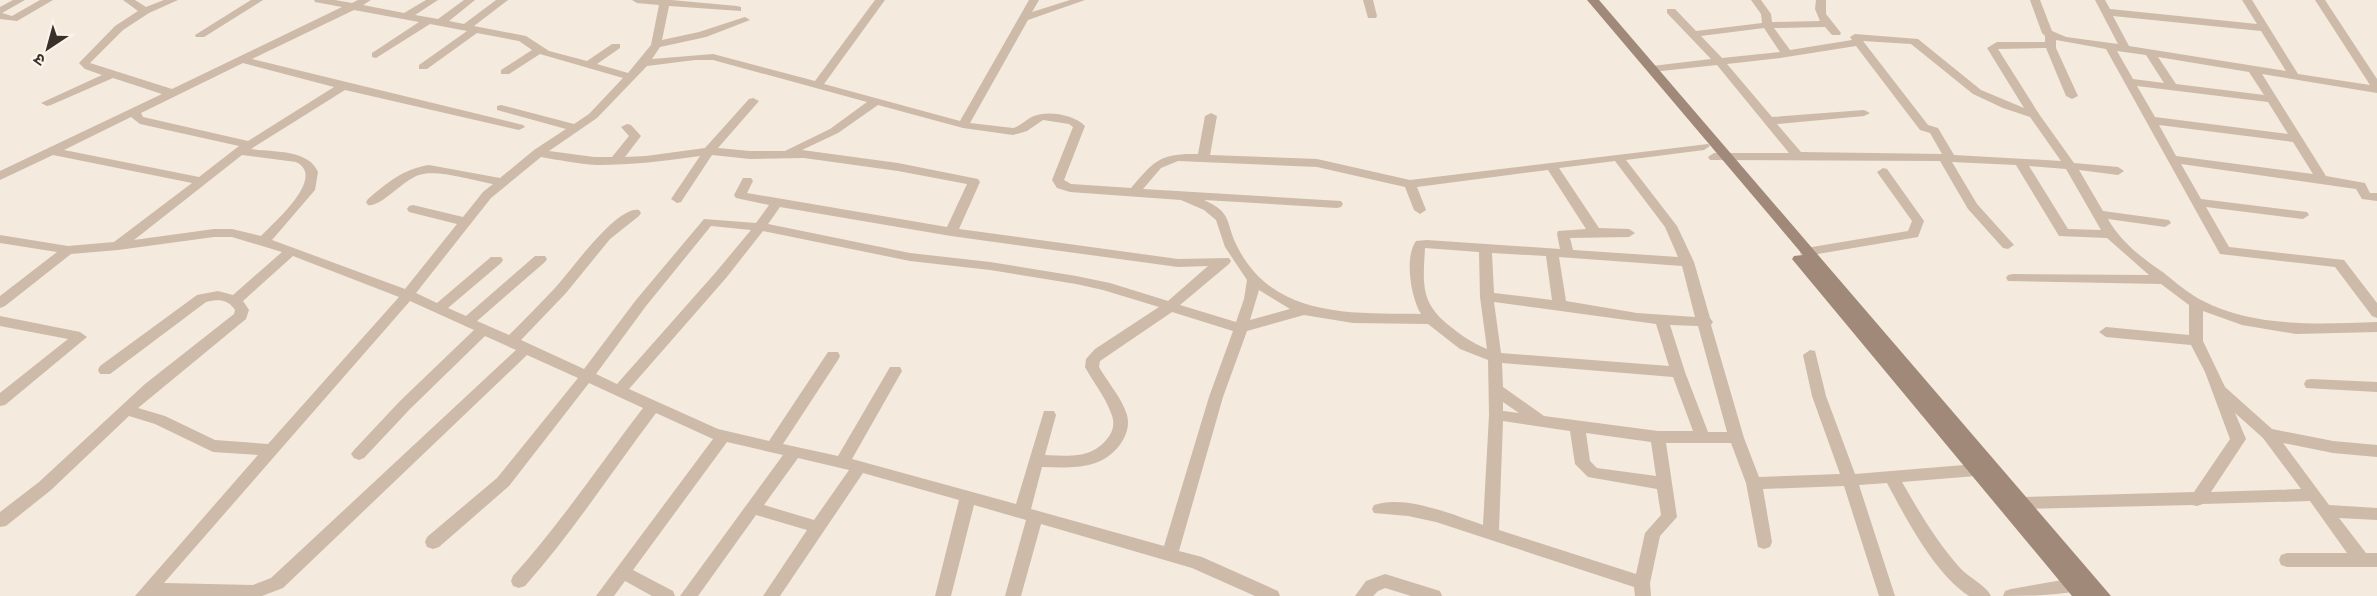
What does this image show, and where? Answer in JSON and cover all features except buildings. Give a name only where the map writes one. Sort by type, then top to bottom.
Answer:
[{"type":"main road","points":[[1582,0],[1715,153],[2078,591]]},
{"type":"main road","points":[[1593,0],[1652,69],[1715,153],[1806,252],[2102,596]]},
{"type":"street","points":[[0,10],[20,0]]},
{"type":"street","points":[[0,29],[13,19],[48,0]]},
{"type":"street","points":[[128,0],[146,11]]},
{"type":"street","points":[[172,93],[88,67],[84,63],[119,28],[146,11],[173,0]]},
{"type":"street","points":[[200,35],[258,0]]},
{"type":"street","points":[[320,0],[522,38],[531,42],[539,50],[631,77]]},
{"type":"street","points":[[0,177],[366,0]]},
{"type":"street","points":[[406,16],[433,0]]},
{"type":"street","points":[[376,55],[470,0]]},
{"type":"street","points":[[423,67],[503,0]]},
{"type":"street","points":[[637,0],[709,2],[737,9]]},
{"type":"street","points":[[818,85],[880,0]]},
{"type":"street","points":[[963,125],[1034,0]]},
{"type":"street","points":[[1025,18],[1080,0]]},
{"type":"street","points":[[1368,0],[1372,16]]},
{"type":"street","points":[[1593,0],[1598,0]]},
{"type":"street","points":[[1756,0],[1766,14],[1767,25],[1787,54]]},
{"type":"street","points":[[1821,0],[1820,11],[1836,33]]},
{"type":"street","points":[[2034,0],[2072,96]]},
{"type":"street","points":[[2100,0],[2124,48]]},
{"type":"street","points":[[2247,0],[2295,77]]},
{"type":"street","points":[[2320,0],[2377,89]]},
{"type":"street","points":[[145,593],[408,295],[487,195],[538,153],[593,116],[644,63],[656,45],[664,2]]},
{"type":"street","points":[[1671,11],[1720,62],[1798,156]]},
{"type":"street","points":[[2106,12],[2264,28]]},
{"type":"street","points":[[0,16],[13,19]]},
{"type":"street","points":[[656,45],[702,35],[745,20]]},
{"type":"street","points":[[1694,34],[1767,25],[1828,24]]},
{"type":"street","points":[[2008,245],[1972,206],[1934,130],[1924,128],[1855,37],[1914,41],[1977,92],[2034,115]]},
{"type":"street","points":[[2377,89],[2110,46],[2050,40],[1997,45],[1992,48],[2069,165],[2110,234],[2196,303],[2242,320],[2296,329],[2377,327]]},
{"type":"street","points":[[1652,69],[1787,54],[1859,42]]},
{"type":"street","points":[[589,65],[616,46]]},
{"type":"street","points":[[2110,46],[2225,251],[2339,263],[2377,313]]},
{"type":"street","points":[[505,72],[539,50]]},
{"type":"street","points":[[2150,52],[2174,88]]},
{"type":"street","points":[[644,63],[713,57],[963,125],[1013,132],[1043,117],[1072,121],[1079,126],[1058,180],[1061,185],[1183,196],[1337,204]]},
{"type":"street","points":[[243,60],[519,127]]},
{"type":"street","points":[[2253,69],[2322,179]]},
{"type":"street","points":[[47,103],[113,74]]},
{"type":"street","points":[[2130,82],[2271,99]]},
{"type":"street","points":[[118,246],[244,148],[343,86]]},
{"type":"street","points":[[677,199],[709,151],[753,101]]},
{"type":"street","points":[[783,155],[834,130],[877,101]]},
{"type":"street","points":[[501,108],[576,128]]},
{"type":"street","points":[[134,111],[138,119],[144,122],[308,162],[313,168],[313,181],[309,190],[264,241]]},
{"type":"street","points":[[1769,121],[1864,113]]},
{"type":"street","points":[[1203,158],[1211,116]]},
{"type":"street","points":[[2150,120],[2297,139]]},
{"type":"street","points":[[615,161],[635,136],[627,127]]},
{"type":"street","points":[[51,151],[202,181]]},
{"type":"street","points":[[538,153],[594,161],[646,160],[709,151],[804,154],[898,167],[974,182],[951,232]]},
{"type":"street","points":[[1134,192],[1157,165],[1177,157],[1317,164],[1410,184],[1619,158],[1715,153],[1798,156],[1862,155],[2020,161],[2118,171]]},
{"type":"street","points":[[1619,158],[1671,226],[1688,261],[1736,438],[1754,483],[1764,542]]},
{"type":"street","points":[[2172,159],[2361,186],[2366,196],[2377,197]]},
{"type":"street","points":[[2020,161],[2064,233],[2110,234]]},
{"type":"street","points":[[1552,166],[1595,232]]},
{"type":"street","points":[[372,202],[397,181],[417,170],[429,169],[502,182]]},
{"type":"street","points":[[1806,252],[1913,234],[1918,221],[1883,172]]},
{"type":"street","points":[[747,181],[740,195],[951,232],[1178,263],[1238,260]]},
{"type":"street","points":[[1410,184],[1420,210]]},
{"type":"street","points":[[1183,196],[1208,207],[1222,218],[1231,247],[1238,260],[1254,280],[1275,295],[1305,310],[1336,316],[1431,320]]},
{"type":"street","points":[[2197,202],[2303,215]]},
{"type":"street","points":[[619,391],[748,245],[777,203]]},
{"type":"street","points":[[413,209],[466,222]]},
{"type":"street","points":[[145,593],[254,592],[278,583],[518,345],[605,236],[635,213]]},
{"type":"street","points":[[2097,214],[2165,223]]},
{"type":"street","points":[[434,542],[503,482],[587,376],[641,303],[708,222],[761,228],[910,257],[990,266],[1076,280],[1105,286],[1240,328],[1305,310]]},
{"type":"street","points":[[2,241],[68,250],[118,246],[214,233],[232,233],[264,241],[408,295],[724,436],[860,467],[1170,554],[1197,562],[1272,596]]},
{"type":"street","points":[[1560,305],[1559,254],[1563,234],[1629,233]]},
{"type":"street","points":[[1678,372],[1495,357],[1458,343],[1431,320],[1421,303],[1418,292],[1418,248],[1421,244],[1427,244],[1688,261]]},
{"type":"street","points":[[1485,248],[1487,297],[1495,357],[1496,415],[1491,534]]},
{"type":"street","points":[[0,303],[68,250]]},
{"type":"street","points":[[235,300],[291,251]]},
{"type":"street","points":[[467,322],[540,259]]},
{"type":"street","points":[[438,309],[496,260]]},
{"type":"street","points":[[1037,461],[1081,461],[1098,458],[1110,448],[1122,425],[1119,412],[1092,367],[1093,359],[1100,352],[1169,307],[1222,261]]},
{"type":"street","points":[[2013,278],[2165,280]]},
{"type":"street","points":[[1170,554],[1216,397],[1251,298],[1254,280]]},
{"type":"street","points":[[0,521],[45,486],[150,388],[241,316],[242,310],[235,300],[218,295],[202,298],[105,370]]},
{"type":"street","points":[[1487,297],[1662,320],[1706,322]]},
{"type":"street","points":[[2196,303],[2196,341],[2219,389],[2238,439],[2197,500]]},
{"type":"street","points":[[1662,320],[1678,372],[1703,437]]},
{"type":"street","points":[[0,321],[80,337],[0,401]]},
{"type":"street","points":[[359,454],[405,405],[484,329]]},
{"type":"street","points":[[2106,332],[2196,341]]},
{"type":"street","points":[[1810,355],[1819,396],[1850,480],[1887,596]]},
{"type":"street","points":[[773,447],[833,356]]},
{"type":"street","points":[[842,463],[895,371]]},
{"type":"street","points":[[2312,384],[2377,387]]},
{"type":"street","points":[[1495,389],[1543,421]]},
{"type":"street","points":[[2219,389],[2268,434],[2324,511],[2370,560]]},
{"type":"street","points":[[519,581],[553,543],[597,479],[653,406]]},
{"type":"street","points":[[126,410],[160,420],[213,446],[270,450]]},
{"type":"street","points":[[1013,596],[1037,461],[1049,415]]},
{"type":"street","points":[[1496,415],[1658,437],[1736,438]]},
{"type":"street","points":[[1577,426],[1582,464],[1593,473],[1666,484]]},
{"type":"street","points":[[2268,434],[2333,447],[2377,451]]},
{"type":"street","points":[[604,596],[724,436]]},
{"type":"street","points":[[1380,509],[1397,508],[1418,511],[1491,534],[1643,589],[1653,533],[1669,517],[1658,437]]},
{"type":"street","points":[[688,596],[794,452]]},
{"type":"street","points":[[771,596],[860,467]]},
{"type":"street","points":[[1754,483],[1850,480],[1976,470]]},
{"type":"street","points":[[1892,477],[1909,510],[1928,539],[1968,587],[1983,596]]},
{"type":"street","points":[[2022,503],[2314,495]]},
{"type":"street","points":[[944,596],[968,497]]},
{"type":"street","points":[[753,508],[818,527]]},
{"type":"street","points":[[2324,511],[2377,514]]},
{"type":"street","points":[[2287,560],[2370,560]]},
{"type":"street","points":[[623,572],[667,596]]},
{"type":"street","points":[[1363,596],[1372,586],[1385,581],[1434,596]]},
{"type":"street","points":[[2011,596],[2078,591]]}]
